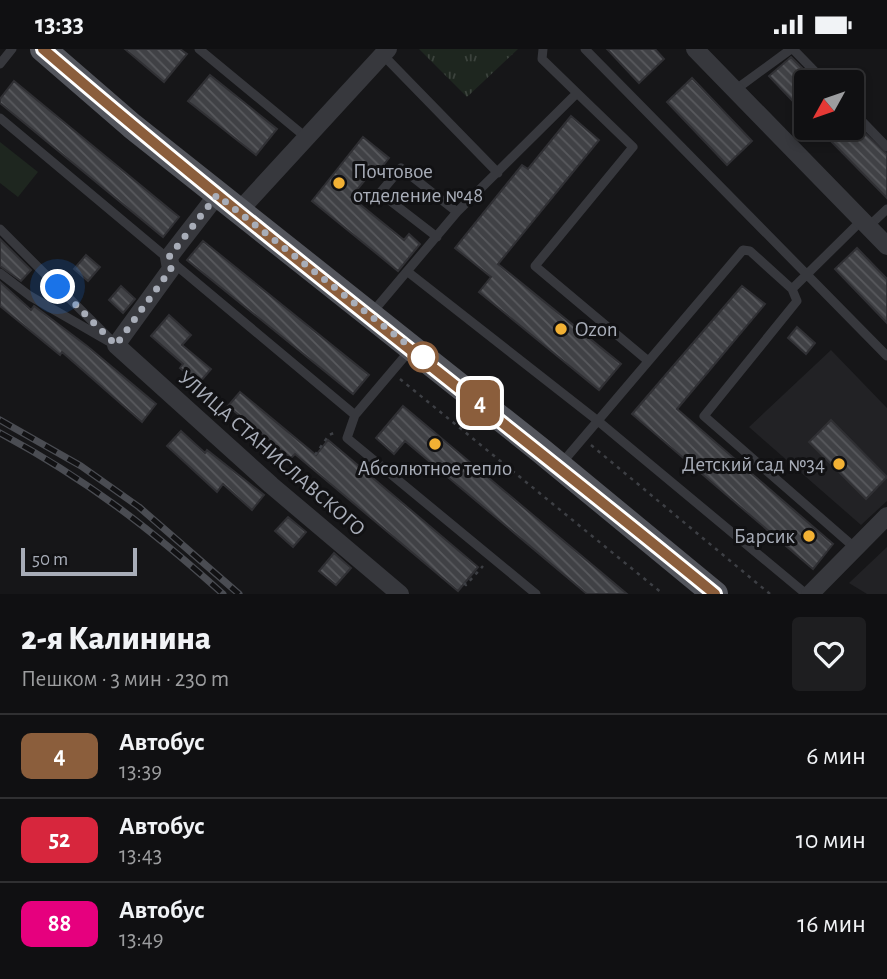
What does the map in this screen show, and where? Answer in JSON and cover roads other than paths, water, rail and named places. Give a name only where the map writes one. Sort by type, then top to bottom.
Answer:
[{"type":"main road","points":[[43,49],[217,195],[412,348],[715,594]]},
{"type":"street","points":[[695,49],[887,246]]},
{"type":"street","points":[[238,212],[308,139],[385,52]]},
{"type":"street","points":[[116,345],[171,269],[169,257],[217,195]]},
{"type":"street","name":"УЛИЦА СТАНИСЛАВСКОГО","points":[[116,345],[271,485],[400,594]]},
{"type":"street","points":[[808,594],[887,516]]},
{"type":"lane","points":[[0,64],[12,49]]},
{"type":"lane","points":[[199,49],[308,139]]},
{"type":"lane","points":[[543,49],[542,59],[634,147],[535,266],[647,360]]},
{"type":"lane","points":[[585,49],[887,356]]},
{"type":"lane","points":[[735,90],[792,49],[813,70]]},
{"type":"lane","points":[[385,52],[498,173]]},
{"type":"lane","points":[[370,315],[457,212],[577,93]]},
{"type":"lane","points":[[0,118],[355,415]]},
{"type":"lane","points":[[864,123],[887,147]]},
{"type":"lane","points":[[437,237],[380,193],[401,168],[457,212]]},
{"type":"lane","points":[[792,289],[806,273],[865,223],[887,209]]},
{"type":"lane","points":[[0,229],[116,345]]},
{"type":"lane","points":[[559,466],[743,250],[750,251],[792,289],[797,301],[704,416],[854,547]]},
{"type":"lane","points":[[408,272],[598,421],[808,594]]},
{"type":"lane","points":[[0,273],[41,303],[116,345]]},
{"type":"lane","points":[[412,348],[355,415],[347,438],[536,594]]},
{"type":"railway","points":[[0,420],[81,466],[139,507],[239,594]]},
{"type":"railway","points":[[0,433],[61,468],[117,506],[223,594]]},
{"type":"place","name":"Почтовое отделение №48","points":[[339,183]]},
{"type":"place","name":"Ozon","points":[[561,329]]},
{"type":"place","name":"Абсолютное тепло","points":[[435,444]]},
{"type":"place","name":"Детский сад №34","points":[[839,464]]},
{"type":"place","name":"Барсик","points":[[809,536]]}]
